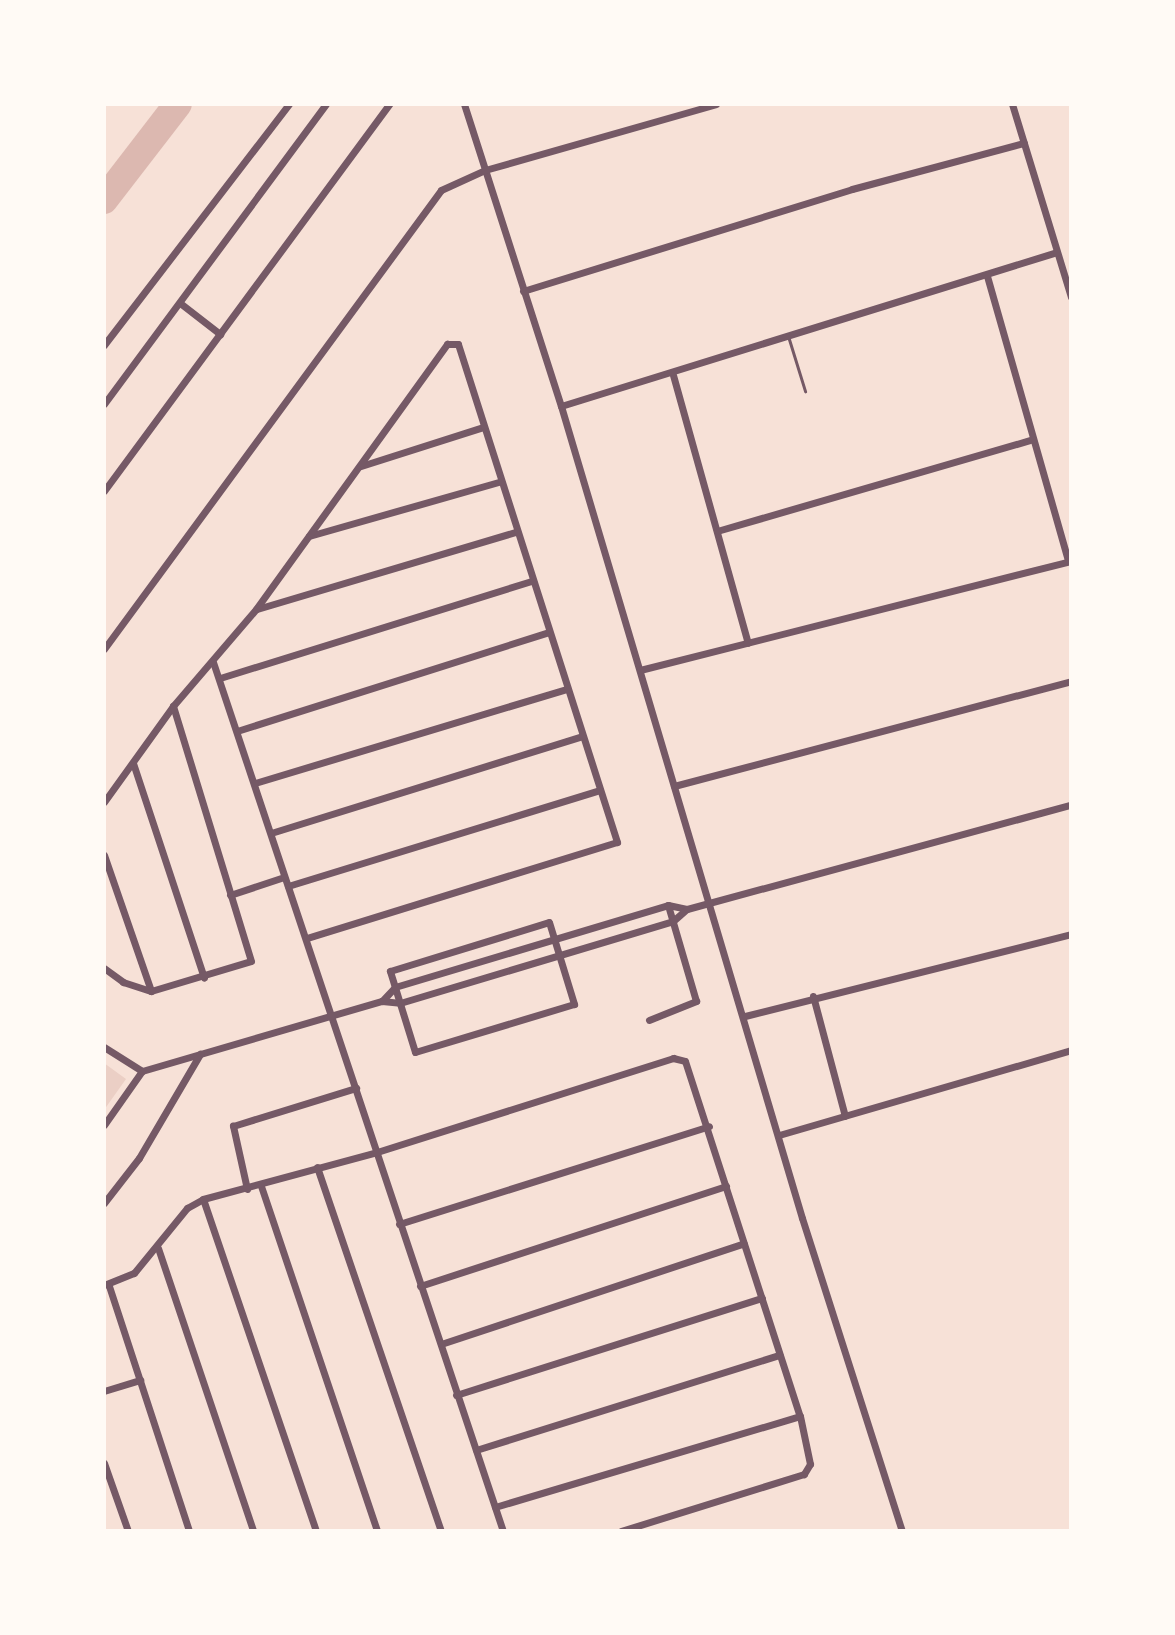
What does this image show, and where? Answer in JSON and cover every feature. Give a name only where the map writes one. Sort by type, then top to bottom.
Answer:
[{"type":"street","points":[[104,345],[289,104]]},
{"type":"street","points":[[104,404],[326,104]]},
{"type":"street","points":[[104,491],[389,104]]},
{"type":"street","points":[[464,104],[561,406],[779,1135],[902,1531]]},
{"type":"street","points":[[104,649],[429,201],[454,182],[485,170],[716,104]]},
{"type":"street","points":[[1012,104],[1071,297]]},
{"type":"street","points":[[523,291],[852,189],[1024,143]]},
{"type":"street","points":[[561,406],[673,375],[1057,252]]},
{"type":"street","points":[[640,670],[1069,561],[987,276]]},
{"type":"street","points":[[180,303],[220,334]]},
{"type":"street","points":[[104,802],[173,706],[256,609],[447,344],[453,341],[617,842],[306,938]]},
{"type":"street","points":[[673,375],[748,643]]},
{"type":"street","points":[[361,466],[483,427]]},
{"type":"street","points":[[717,531],[1033,439]]},
{"type":"street","points":[[307,536],[499,482]]},
{"type":"street","points":[[256,609],[516,532]]},
{"type":"street","points":[[220,678],[532,581]]},
{"type":"street","points":[[237,731],[549,632]]},
{"type":"street","points":[[213,662],[503,1531]]},
{"type":"street","points":[[674,786],[1071,681]]},
{"type":"street","points":[[255,783],[567,689]]},
{"type":"street","points":[[104,968],[123,982],[151,991],[245,967],[251,961],[173,706]]},
{"type":"street","points":[[271,833],[582,736]]},
{"type":"street","points":[[133,763],[204,978]]},
{"type":"street","points":[[288,886],[600,790]]},
{"type":"street","points":[[382,1001],[395,987],[668,905],[687,909],[1071,805]]},
{"type":"street","points":[[104,855],[151,991]]},
{"type":"street","points":[[230,895],[284,877]]},
{"type":"street","points":[[649,1020],[696,1001],[668,905]]},
{"type":"street","points":[[104,1125],[142,1071],[382,1001],[400,1003],[559,956],[673,921],[687,909]]},
{"type":"street","points":[[549,922],[559,956],[574,1004],[415,1052],[390,971],[549,922]]},
{"type":"street","points":[[745,1016],[813,996],[1071,934]]},
{"type":"street","points":[[813,996],[845,1116]]},
{"type":"street","points":[[104,1047],[142,1071]]},
{"type":"street","points":[[779,1135],[1071,1050]]},
{"type":"street","points":[[104,1203],[153,1138],[200,1054]]},
{"type":"street","points":[[189,1531],[106,1286],[134,1273],[158,1248],[187,1208],[203,1199],[261,1186],[317,1167],[377,1152],[673,1058],[685,1061],[709,1126],[800,1416],[810,1464],[804,1474],[621,1531]]},
{"type":"street","points":[[247,1189],[233,1126],[356,1088]]},
{"type":"street","points":[[399,1224],[709,1126]]},
{"type":"street","points":[[317,1167],[441,1531]]},
{"type":"street","points":[[261,1186],[377,1531]]},
{"type":"street","points":[[420,1286],[726,1186]]},
{"type":"street","points":[[203,1199],[316,1531]]},
{"type":"street","points":[[441,1344],[744,1243]]},
{"type":"street","points":[[158,1248],[253,1531]]},
{"type":"street","points":[[456,1395],[762,1298]]},
{"type":"street","points":[[476,1450],[780,1355]]},
{"type":"street","points":[[104,1391],[140,1380]]},
{"type":"street","points":[[495,1507],[800,1416]]},
{"type":"street","points":[[104,1463],[128,1531]]},
{"type":"lane","points":[[788,336],[805,391]]},
{"type":"shaded area","points":[[104,1063],[126,1079],[104,1110]]},
{"type":"waterway","points":[[104,200],[178,104]]}]
